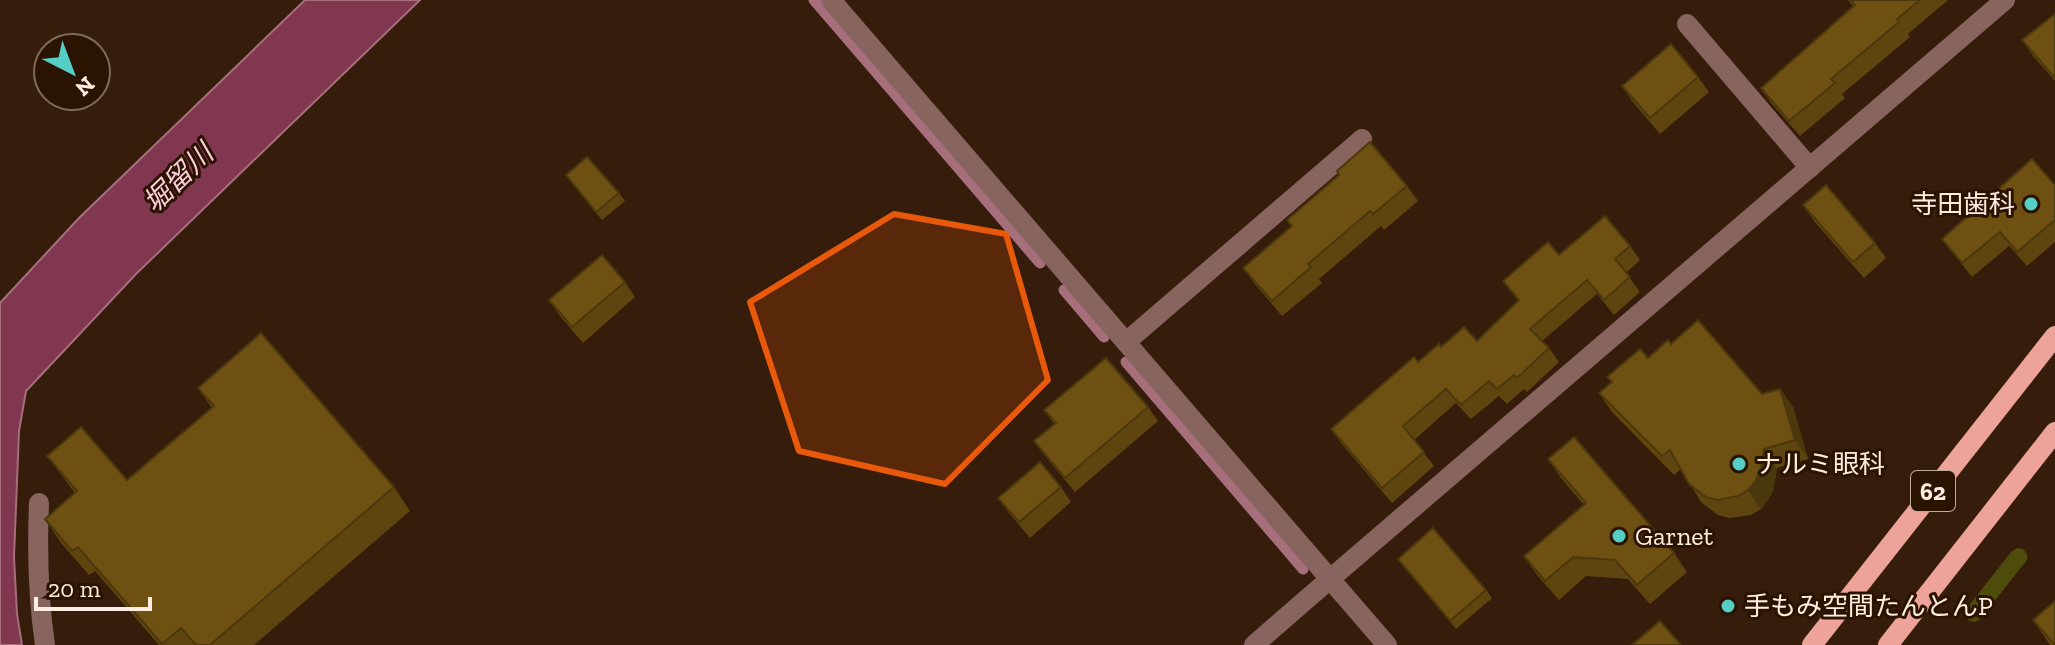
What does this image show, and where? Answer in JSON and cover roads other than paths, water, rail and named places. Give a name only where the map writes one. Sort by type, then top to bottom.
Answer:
[{"type":"main road","name":"62","points":[[1812,645],[2055,336]]},
{"type":"main road","name":"62","points":[[1888,645],[2055,432]]},
{"type":"street","points":[[831,0],[1387,645]]},
{"type":"street","points":[[1254,645],[2005,0]]},
{"type":"street","points":[[1687,24],[1810,168]]},
{"type":"street","points":[[1126,342],[1362,139]]},
{"type":"street","points":[[39,503],[37,557],[45,645]]},
{"type":"water","name":"堀留川","points":[[305,0],[420,0],[136,274],[26,391],[19,431],[14,557],[22,645],[0,645],[0,303],[79,218]]},
{"type":"waterway","points":[[814,0],[1040,263]]},
{"type":"waterway","points":[[1064,290],[1104,337]]},
{"type":"waterway","points":[[1126,362],[1303,569]]},
{"type":"place","name":"寺田歯科","points":[[2031,204]]},
{"type":"place","name":"ナルミ眼科","points":[[1739,464]]},
{"type":"place","name":"Garnet","points":[[1619,536]]},
{"type":"place","name":"手もみ空間たんとんP","points":[[1728,606]]}]
